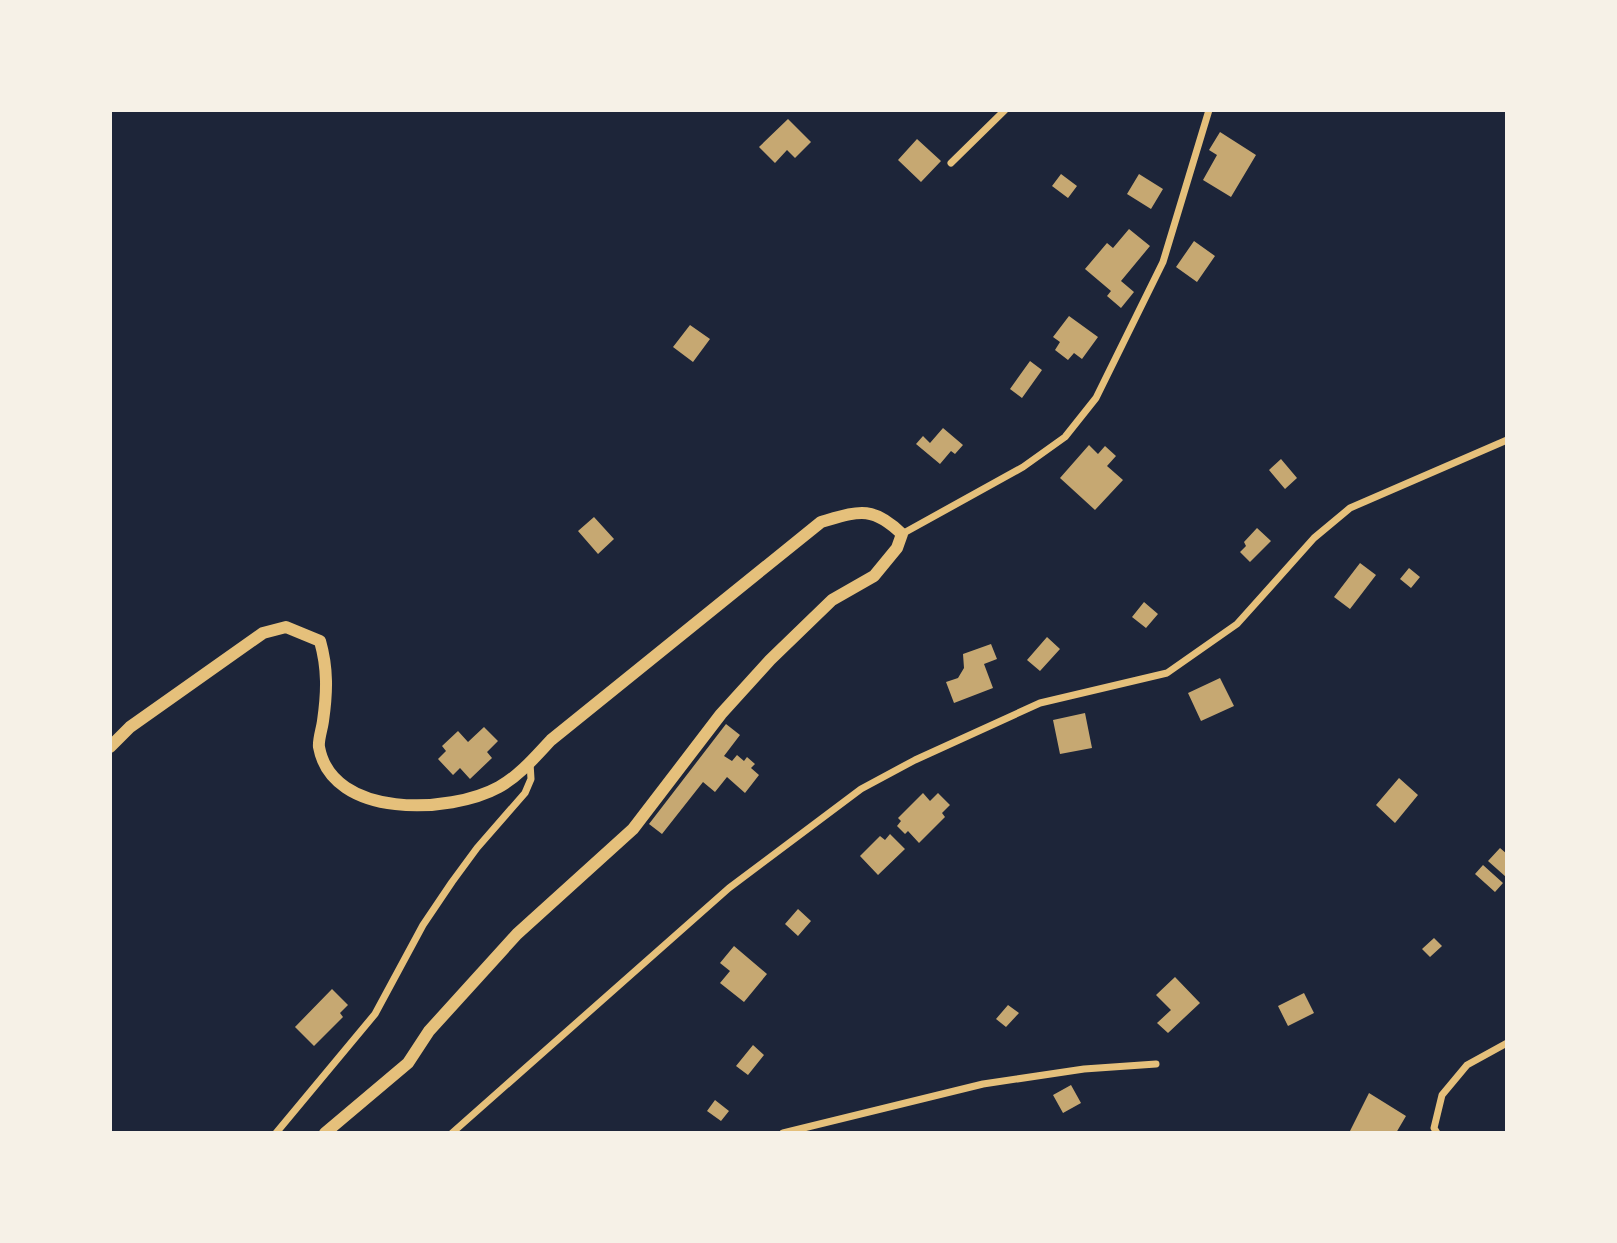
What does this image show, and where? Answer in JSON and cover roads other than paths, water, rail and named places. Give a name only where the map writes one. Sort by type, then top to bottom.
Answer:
[{"type":"street","points":[[951,163],[1005,110]]},
{"type":"street","points":[[325,1133],[408,1063],[429,1031],[517,934],[633,829],[722,714],[770,660],[832,600],[873,576],[897,548],[901,534],[1023,467],[1065,437],[1096,398],[1163,262],[1209,110]]},
{"type":"street","points":[[452,1133],[729,888],[861,789],[915,760],[1040,703],[1126,685],[1167,673],[1237,624],[1314,538],[1350,508],[1507,440]]},
{"type":"street","points":[[110,747],[130,727],[263,633],[286,627],[320,641],[327,665],[326,698],[318,745],[328,772],[340,785],[370,800],[435,806],[465,800],[499,787],[530,763],[551,740],[821,522],[854,512],[883,516],[901,534]]},
{"type":"street","points":[[276,1133],[375,1014],[423,925],[452,882],[477,848],[525,793],[531,779],[530,763]]},
{"type":"street","points":[[1437,1133],[1434,1128],[1442,1095],[1467,1065],[1507,1043]]},
{"type":"street","points":[[783,1133],[983,1084],[1084,1069],[1156,1064]]}]
